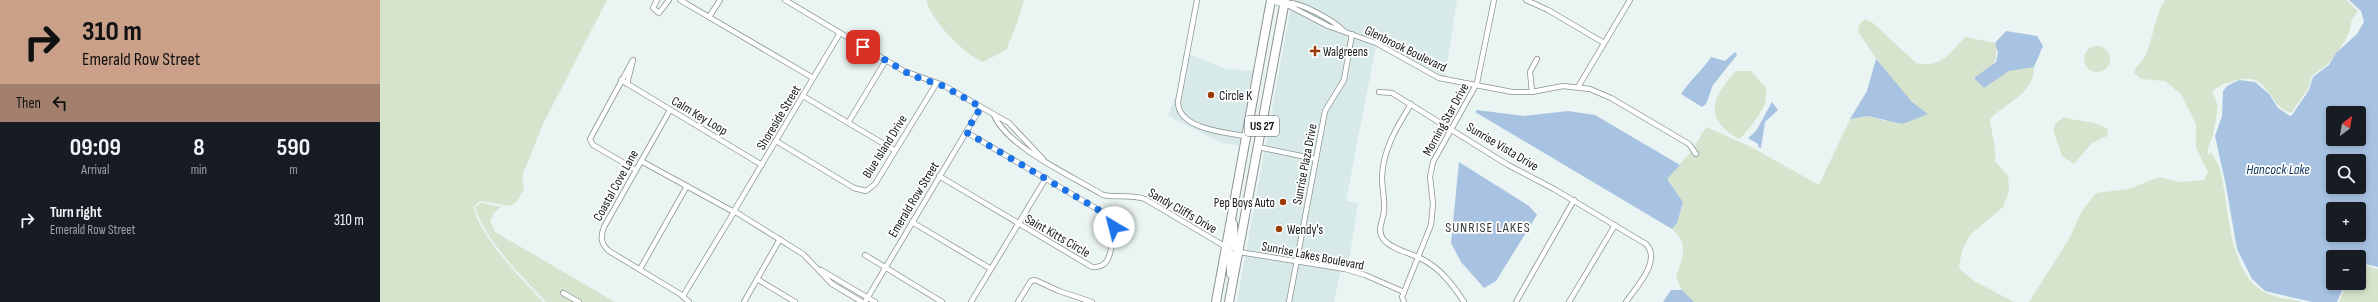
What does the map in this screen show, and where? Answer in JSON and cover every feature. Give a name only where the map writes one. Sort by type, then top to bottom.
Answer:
[{"type":"highway","name":"US 27","points":[[1216,302],[1272,0]]},
{"type":"highway","name":"US 27","points":[[1230,302],[1285,2]]},
{"type":"highway","points":[[1233,209],[1234,245],[1239,252]]},
{"type":"highway","points":[[1226,247],[1231,255],[1232,291]]},
{"type":"main road","points":[[1272,0],[1285,2]]},
{"type":"street","points":[[657,0],[653,8],[659,12],[669,0]]},
{"type":"street","points":[[680,0],[813,78]]},
{"type":"street","points":[[709,17],[720,0]]},
{"type":"street","name":"Sandy Cliffs Drive","points":[[785,0],[911,75],[936,84],[1009,123],[1043,159]]},
{"type":"street","points":[[1197,0],[1178,102],[1179,111],[1187,119],[1207,129],[1246,136]]},
{"type":"street","name":"Morning Star Drive","points":[[1404,292],[1419,257],[1432,220],[1432,166],[1476,86],[1494,0]]},
{"type":"street","points":[[1526,0],[1548,10],[1604,43]]},
{"type":"street","points":[[1578,87],[1628,1]]},
{"type":"street","name":"Glenbrook Boulevard","points":[[1285,2],[1328,26],[1376,43],[1435,77],[1512,92],[1532,92],[1560,86],[1594,90],[1611,98],[1689,144],[1696,154]]},
{"type":"street","name":"Shoreside Street","points":[[683,296],[840,33]]},
{"type":"street","name":"Sunrise Plaza Drive","points":[[1289,302],[1326,107],[1344,80],[1352,34]]},
{"type":"street","points":[[1532,92],[1530,72],[1537,59]]},
{"type":"street","points":[[628,84],[633,60],[590,139],[593,145],[636,170]]},
{"type":"street","points":[[848,123],[886,60]]},
{"type":"street","name":"Calm Key Loop","points":[[621,80],[762,165]]},
{"type":"street","name":"Blue Island Drive","points":[[776,141],[862,191],[866,191],[875,184],[894,150],[936,84]]},
{"type":"street","name":"Sunrise Vista Drive","points":[[1378,92],[1389,92],[1411,104],[1452,128],[1508,165],[1574,200],[1644,242],[1652,253],[1651,264],[1626,302]]},
{"type":"street","points":[[803,96],[894,150]]},
{"type":"street","points":[[1411,104],[1394,133],[1385,157],[1382,180],[1384,209],[1380,230],[1382,238],[1389,244],[1419,257],[1443,274],[1464,302]]},
{"type":"street","name":"Emerald Row Street","points":[[863,302],[981,107]]},
{"type":"street","name":"Coastal Cove Lane","points":[[670,110],[604,227],[601,238],[607,249],[683,296],[689,302]]},
{"type":"street","name":"Sandy Cliffs Drive","points":[[994,115],[998,123],[1019,146],[1103,194],[1111,197],[1132,195],[1145,199],[1226,247]]},
{"type":"street","name":"Saint Kitts Circle","points":[[940,176],[1092,267],[1104,264],[1108,260],[1114,227],[1109,216],[966,132]]},
{"type":"street","points":[[1012,139],[1019,132]]},
{"type":"street","points":[[1258,147],[1316,160]]},
{"type":"street","points":[[641,160],[780,238],[803,254],[832,284],[863,302]]},
{"type":"street","points":[[971,302],[1046,178]]},
{"type":"street","points":[[640,269],[687,186]]},
{"type":"street","points":[[1516,302],[1574,200]]},
{"type":"street","points":[[912,222],[991,269]]},
{"type":"street","points":[[1569,302],[1615,225]]},
{"type":"street","points":[[744,302],[780,238]]},
{"type":"street","name":"Sunrise Lakes Boulevard","points":[[1239,252],[1355,272],[1404,292]]},
{"type":"street","points":[[865,255],[942,302]]},
{"type":"street","points":[[816,267],[875,302]]},
{"type":"street","points":[[757,279],[795,302]]},
{"type":"street","points":[[1018,302],[1031,281],[1035,280],[1091,302]]},
{"type":"street","points":[[1404,292],[1402,297],[1404,302]]},
{"type":"street","points":[[563,293],[575,301]]},
{"type":"shaded area","points":[[1292,0],[1457,0],[1445,78],[1377,40],[1346,201],[1358,203],[1348,266],[1342,265],[1334,302],[1237,302]]},
{"type":"shaded area","points":[[1184,52],[1226,69],[1253,71],[1239,146],[1222,143],[1168,116],[1178,88]]},
{"type":"green space","points":[[380,0],[607,0],[543,124],[522,176],[524,189],[517,201],[511,206],[480,201],[473,207],[478,220],[493,245],[543,302],[380,302]]},
{"type":"green space","points":[[926,0],[1024,0],[1016,26],[1006,50],[983,62],[975,58],[949,36],[934,17]]},
{"type":"green space","points":[[2165,0],[2346,0],[2358,11],[2352,19],[2349,33],[2341,47],[2328,64],[2312,76],[2308,89],[2291,113],[2276,103],[2266,89],[2254,80],[2244,79],[2223,84],[2212,92],[2217,103],[2217,109],[2214,131],[2208,149],[2208,155],[2211,153],[2219,168],[2231,235],[2240,263],[2246,275],[2254,285],[2264,292],[2278,297],[2303,302],[2029,302],[2069,239],[2082,211],[2096,193],[2129,189],[2159,177],[2179,182],[2204,180],[2208,172],[2196,148],[2196,124],[2181,94],[2165,81],[2141,79],[2134,73],[2146,54],[2156,20]]},
{"type":"green space","points":[[1865,19],[1873,23],[1916,63],[1925,64],[1939,61],[1949,54],[1965,37],[1995,43],[1996,58],[1987,69],[1984,88],[2009,71],[2034,67],[2033,77],[2024,91],[1990,119],[1995,161],[2008,176],[2009,192],[2003,207],[1970,235],[1962,251],[1959,265],[1961,270],[1974,281],[2014,302],[1694,302],[1683,293],[1676,277],[1682,258],[1683,246],[1678,234],[1672,229],[1677,222],[1683,202],[1666,179],[1691,152],[1706,127],[1751,147],[1819,185],[1850,119],[1868,116],[1885,121],[1928,114],[1918,107],[1899,88],[1858,32],[1859,25]]},
{"type":"green space","points":[[2097,46],[2106,50],[2110,59],[2106,68],[2097,72],[2088,68],[2084,59],[2088,50]]},
{"type":"green space","points":[[1736,71],[1751,71],[1766,88],[1765,104],[1753,123],[1739,139],[1720,124],[1716,116],[1715,108],[1716,99],[1721,90]]},
{"type":"green space","points":[[2064,117],[2098,124],[2108,130],[2107,136],[2092,143],[2074,164],[2062,156],[2053,129],[2056,123]]},
{"type":"green space","points":[[481,203],[501,207],[494,213],[490,221],[495,232],[615,302],[546,302],[505,258],[487,232],[475,207]]},
{"type":"green space","points":[[2366,266],[2378,269],[2378,302],[2339,302],[2344,290],[2366,290]]},
{"type":"water","name":"Hancock Lake","points":[[2349,0],[2378,0],[2378,267],[2366,264],[2366,250],[2326,250],[2326,290],[2342,290],[2337,302],[2312,302],[2265,291],[2252,279],[2237,249],[2226,186],[2215,136],[2222,116],[2223,91],[2227,86],[2239,80],[2255,82],[2269,94],[2278,108],[2290,116],[2309,90],[2313,77],[2329,65],[2336,53],[2357,34],[2364,22],[2361,11]]},
{"type":"water","points":[[2006,31],[2037,36],[2043,46],[2034,67],[2009,71],[1984,88],[1974,78],[1996,62],[1998,53],[1995,43]]},
{"type":"water","points":[[1735,52],[1737,55],[1713,85],[1706,104],[1702,107],[1681,94],[1711,57],[1725,61]]},
{"type":"water","points":[[1876,59],[1912,102],[1928,114],[1902,124],[1868,116],[1850,119],[1867,91]]},
{"type":"water","points":[[1772,102],[1778,110],[1765,122],[1761,148],[1759,148],[1758,144],[1748,138],[1756,131]]},
{"type":"water","points":[[1477,110],[1524,116],[1568,111],[1595,115],[1680,165],[1667,179],[1683,202],[1677,223],[1672,229],[1475,112]]},
{"type":"water","points":[[1459,162],[1529,206],[1537,215],[1496,281],[1484,288],[1461,262],[1451,243]]},
{"type":"water","points":[[1671,290],[1682,290],[1694,302],[1663,302]]},
{"type":"place","name":"Walgreens","points":[[1315,51]]},
{"type":"place","name":"Circle K","points":[[1211,95]]},
{"type":"place","name":"Pep Boys Auto","points":[[1283,202]]},
{"type":"place","name":"Wendy's","points":[[1279,229]]},
{"type":"district","name":"SUNRISE LAKES","points":[[1488,227]]},
{"type":"route","points":[[863,47],[911,75],[943,86],[981,107],[966,132],[1109,216],[1114,227]]}]
